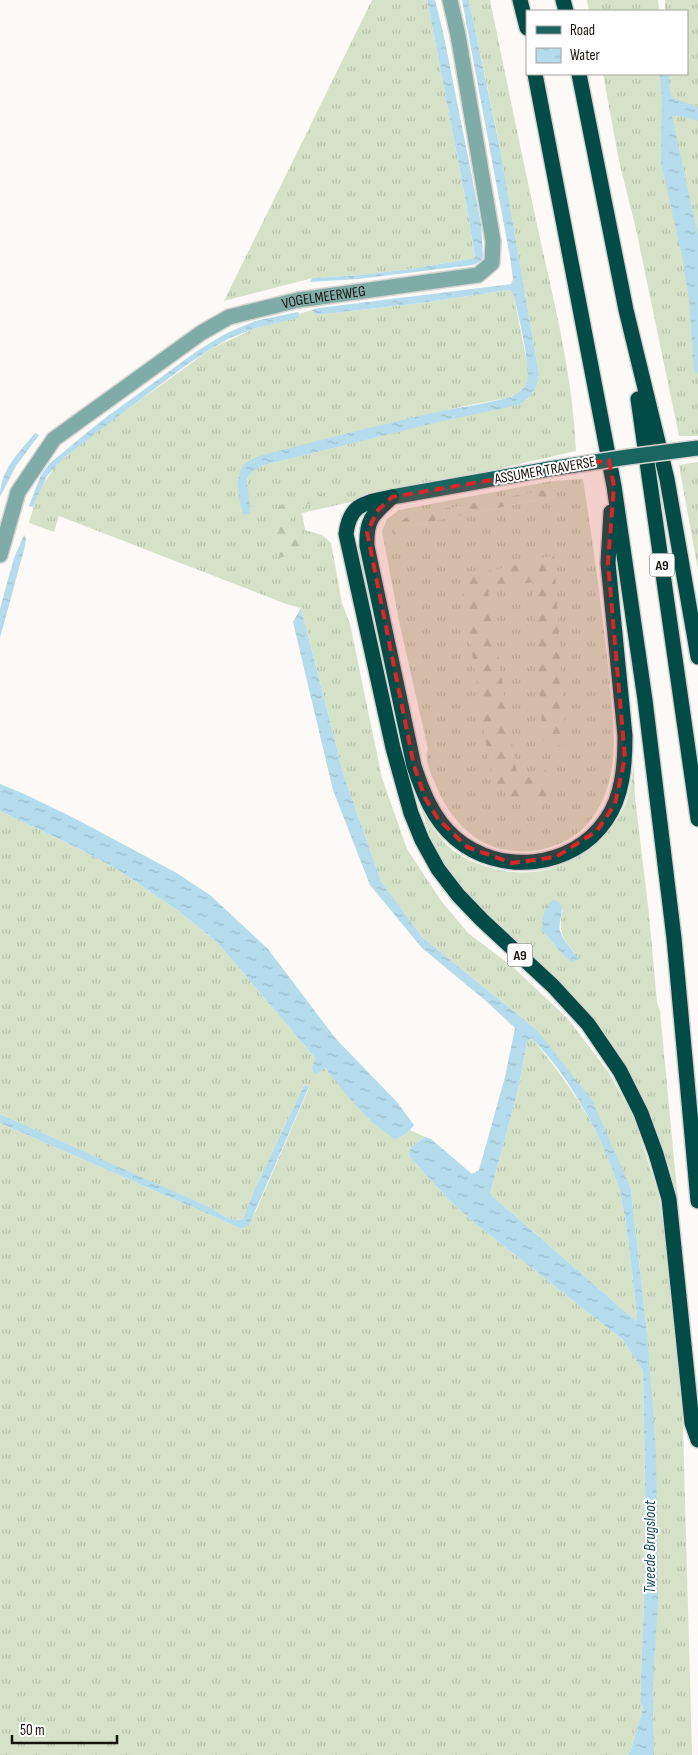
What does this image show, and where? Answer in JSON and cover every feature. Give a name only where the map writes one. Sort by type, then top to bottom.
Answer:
[{"type":"highway","points":[[520,0],[526,24]]},
{"type":"highway","name":"A9","points":[[535,75],[614,486],[646,700],[673,929],[698,1201]]},
{"type":"highway","name":"A9","points":[[579,75],[626,310],[666,479],[698,657]]},
{"type":"highway","name":"A9","points":[[626,310],[698,819]]},
{"type":"highway","name":"A9","points":[[392,497],[378,510],[369,522],[367,546],[414,766],[425,798],[438,819],[454,837],[467,847],[495,860],[512,863],[543,861],[567,853],[590,838],[607,819],[615,804],[621,784],[625,758],[625,736],[608,563],[614,486]]},
{"type":"highway","name":"A9","points":[[392,497],[365,503],[357,507],[348,521],[346,534],[393,748],[411,813],[422,840],[438,869],[458,895],[553,986],[588,1024],[620,1071],[642,1113],[669,1199],[692,1423],[698,1440]]},
{"type":"main road","name":"ASSUMER TRAVERSE","points":[[392,497],[550,469],[698,448]]},
{"type":"street","name":"VOGELMEERWEG","points":[[0,555],[18,492],[54,439],[201,333],[229,317],[298,300],[478,274],[492,263],[493,241],[458,35],[450,0]]},
{"type":"highlighted area","points":[[609,460],[614,486],[608,563],[625,758],[615,804],[597,831],[556,857],[512,863],[467,847],[438,819],[425,798],[414,766],[367,532],[378,510],[392,497]]},
{"type":"green space","points":[[372,0],[427,0],[475,258],[361,275],[312,278],[224,301]]},
{"type":"green space","points":[[469,0],[490,0],[557,315],[571,396],[576,451],[302,513],[305,530],[322,535],[331,543],[342,603],[350,624],[382,778],[407,849],[442,902],[468,933],[513,967],[568,1019],[609,1073],[634,1118],[659,1196],[669,1265],[683,1426],[692,1755],[654,1755],[647,1333],[631,1189],[537,1030],[422,937],[381,881],[344,776],[301,608],[286,604],[59,516],[54,532],[29,523],[37,497],[48,477],[83,442],[212,348],[256,328],[297,318],[299,314],[312,310],[314,314],[325,314],[421,303],[509,290],[513,292],[529,373],[527,384],[517,394],[507,398],[464,406],[257,458],[241,468],[248,493],[247,479],[254,470],[264,465],[526,400],[529,397],[537,385],[539,374],[498,138]]},
{"type":"green space","points":[[587,0],[658,0],[659,10],[589,10]]},
{"type":"green space","points":[[665,0],[698,0],[698,436],[679,436],[636,229],[619,161],[603,75],[688,75],[688,10],[665,10]]},
{"type":"green space","points":[[698,462],[698,570],[679,465]]},
{"type":"green space","points":[[583,479],[609,674],[613,723],[613,761],[602,802],[596,813],[581,830],[554,846],[538,850],[506,850],[476,838],[456,820],[446,805],[431,773],[427,761],[428,749],[400,626],[382,531],[387,519],[399,510],[552,481]],"holes":[[[556,488],[555,496],[404,527]]]},
{"type":"green space","points":[[556,488],[556,496],[405,527],[399,535],[393,536],[396,524],[411,515]]},
{"type":"green space","points":[[324,494],[294,513],[287,527],[320,544],[280,558],[272,531],[273,513],[286,501]]},
{"type":"green space","points":[[554,555],[566,747],[543,741],[532,582],[488,592],[518,781],[546,770],[556,796],[517,803],[492,780],[460,578]]},
{"type":"green space","points":[[634,764],[635,797],[657,1002],[660,1011],[679,1212],[671,1172],[652,1118],[612,1043],[588,1013],[474,904],[453,878],[434,847],[419,803],[440,837],[449,847],[464,858],[501,871],[541,871],[560,866],[578,857],[594,846],[608,832],[626,803]],"holes":[[[563,909],[562,933],[575,953],[564,956],[542,930]]]},
{"type":"green space","points":[[0,811],[82,850],[120,871],[177,910],[217,942],[315,1058],[317,1075],[324,1068],[400,1138],[410,1130],[425,1137],[411,1147],[408,1155],[450,1201],[477,1225],[623,1340],[643,1371],[646,1543],[640,1702],[643,1708],[630,1753],[627,1755],[0,1755],[0,1123],[242,1229],[256,1211],[309,1088],[304,1085],[253,1193],[243,1219],[239,1220],[225,1217],[208,1207],[0,1114]]},
{"type":"green space","points":[[531,1037],[583,1108],[612,1167],[620,1192],[625,1218],[636,1321],[490,1194],[518,1090],[527,1042]]},
{"type":"water","points":[[427,0],[435,0],[443,32],[481,224],[483,257],[477,263],[470,265],[358,279],[310,282],[312,278],[361,275],[475,258]]},
{"type":"water","points":[[462,0],[469,0],[501,154],[539,374],[535,389],[527,399],[518,405],[443,421],[264,465],[254,470],[247,479],[250,513],[244,515],[239,498],[238,484],[240,472],[246,463],[257,457],[437,412],[507,398],[518,393],[526,385],[528,379],[524,340],[513,293],[509,290],[421,303],[325,314],[314,314],[312,310],[511,284],[513,279],[510,257]]},
{"type":"water","points":[[660,75],[669,75],[672,98],[698,107],[698,121],[682,116],[672,116],[698,236],[698,374],[694,371],[689,300],[682,256],[661,163],[662,100]]},
{"type":"water","points":[[298,312],[298,318],[256,328],[230,338],[185,366],[66,456],[47,476],[33,507],[29,506],[40,477],[49,464],[101,421],[197,351],[225,334],[255,321]]},
{"type":"water","points":[[35,433],[39,435],[16,466],[0,497],[3,479],[7,470],[16,455]]},
{"type":"water","points":[[24,535],[26,538],[25,546],[0,638],[0,609],[14,558]]},
{"type":"water","name":"Tweede Brugsloot","points":[[301,608],[344,776],[381,881],[422,937],[537,1030],[592,1100],[631,1189],[647,1333],[656,1450],[658,1600],[653,1685],[654,1755],[627,1755],[630,1753],[643,1708],[640,1702],[646,1543],[643,1371],[623,1340],[477,1225],[450,1201],[408,1155],[411,1147],[425,1137],[431,1139],[472,1174],[479,1170],[505,1077],[515,1028],[486,1001],[422,948],[370,885],[333,790],[293,622]],"holes":[[[531,1038],[545,1053],[571,1088],[594,1128],[619,1188],[625,1218],[636,1321],[490,1194],[518,1090],[527,1042]]]},
{"type":"water","points":[[0,784],[74,818],[175,872],[210,895],[268,949],[336,1039],[397,1102],[414,1125],[412,1128],[403,1136],[394,1139],[373,1123],[325,1068],[316,1075],[312,1069],[315,1058],[217,942],[177,910],[120,871],[82,850],[0,811]]},
{"type":"water","points":[[553,900],[558,902],[562,908],[561,935],[578,959],[572,962],[564,956],[542,930],[545,909]]},
{"type":"water","points":[[304,1085],[309,1087],[249,1225],[242,1229],[0,1123],[0,1114],[209,1207],[225,1217],[239,1220],[243,1219],[253,1193]]}]
